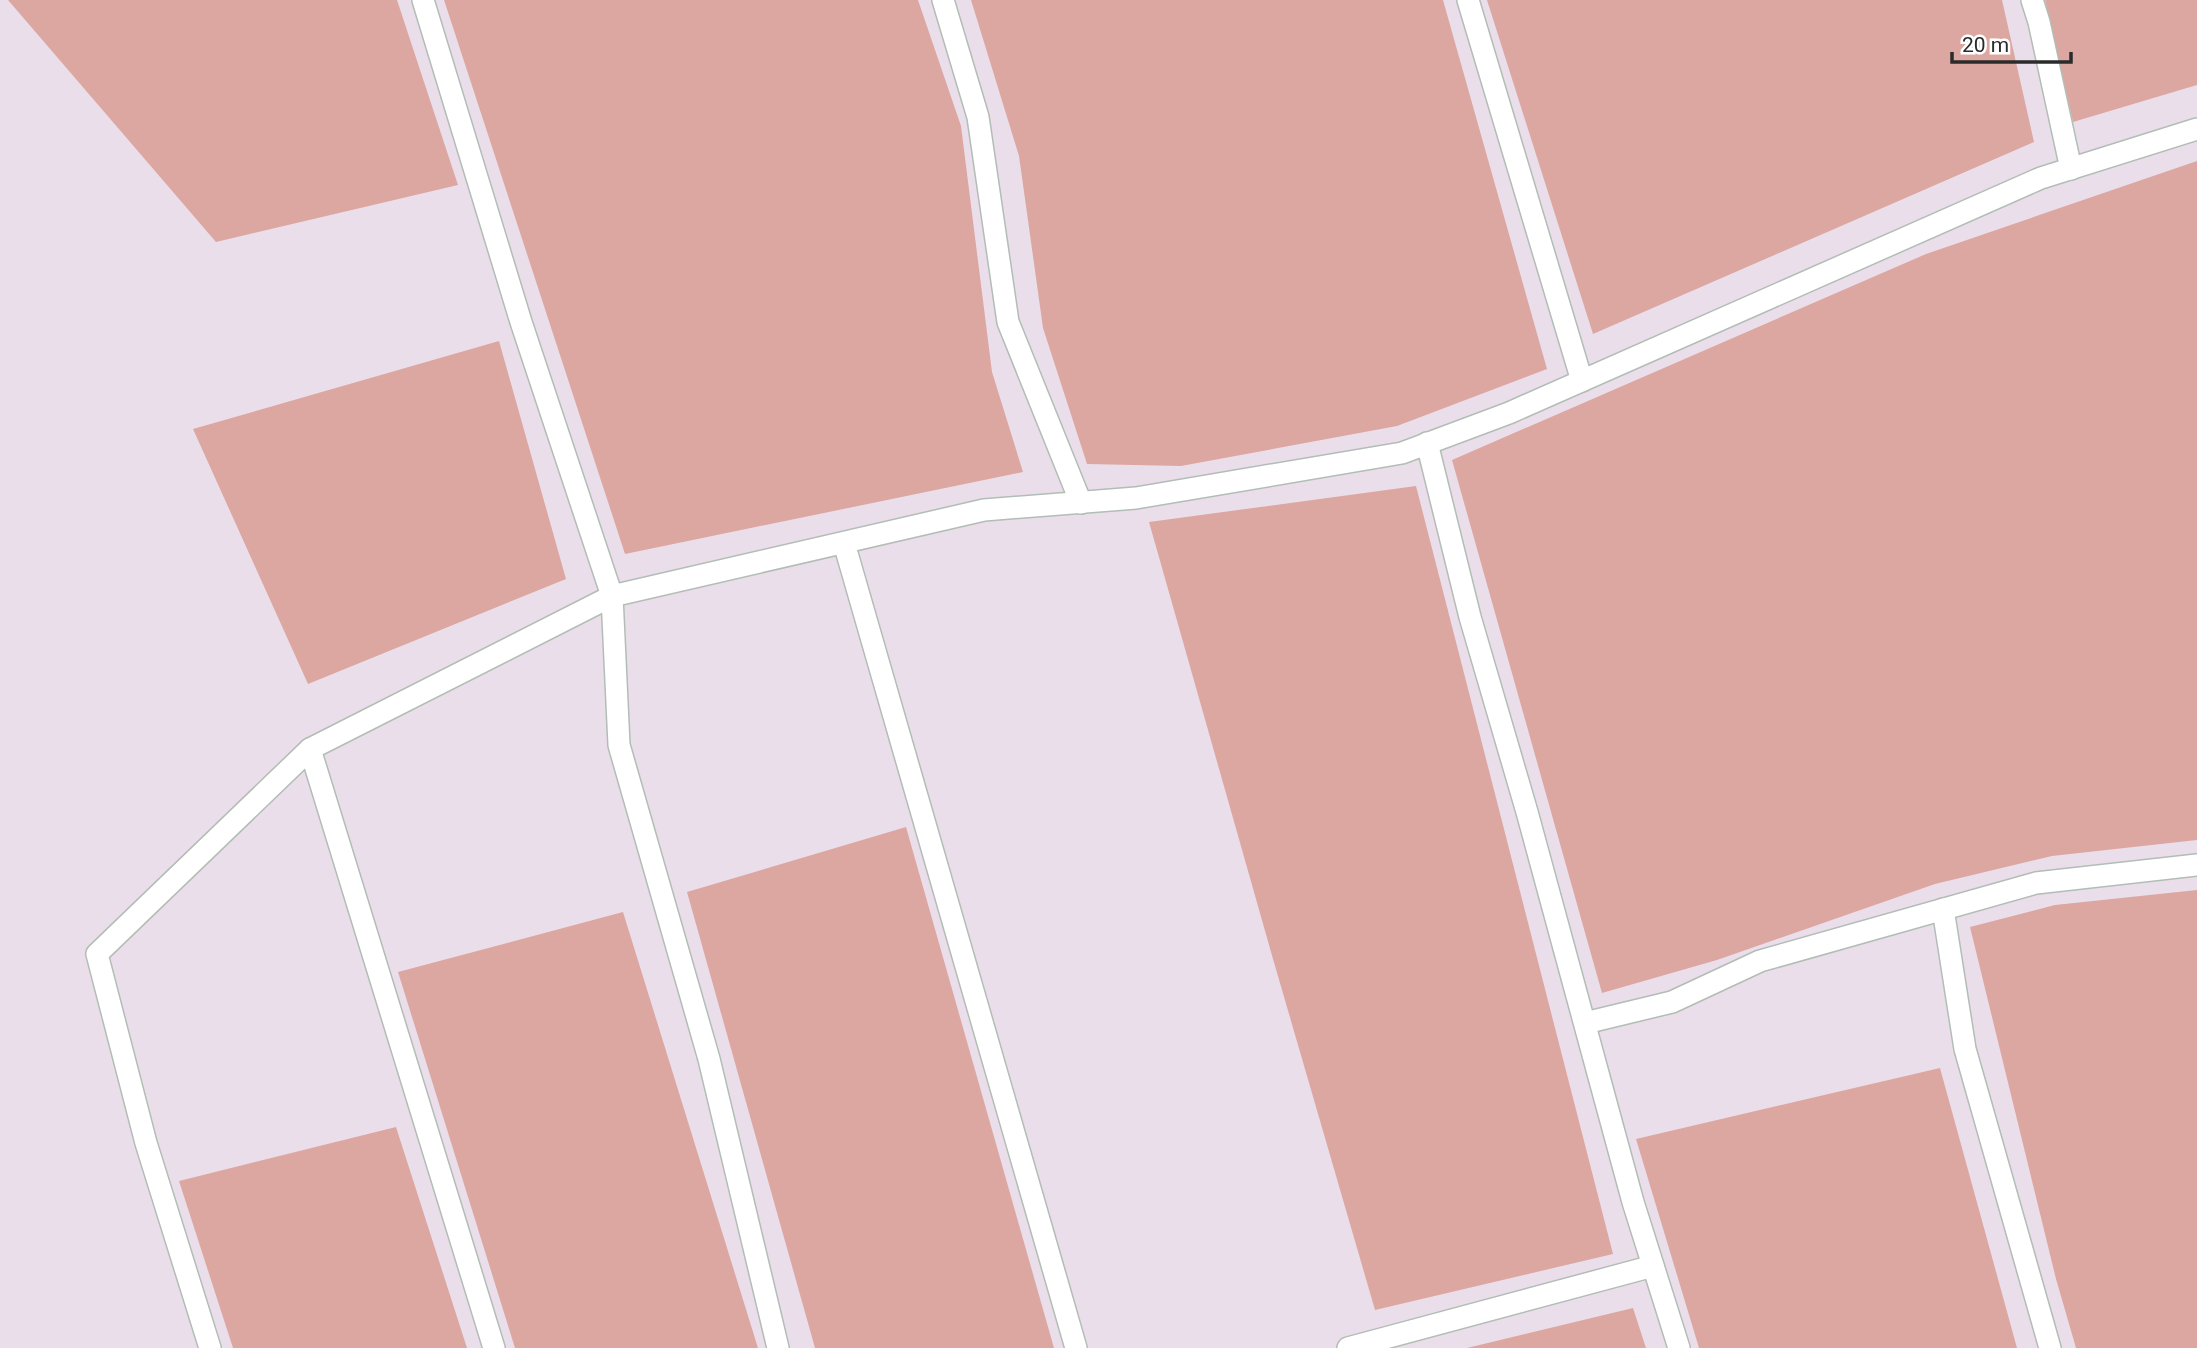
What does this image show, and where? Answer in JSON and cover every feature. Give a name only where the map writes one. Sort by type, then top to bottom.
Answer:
[{"type":"lane","points":[[423,0],[521,322],[612,596],[619,745],[709,1059],[778,1348]]},
{"type":"lane","points":[[943,0],[978,117],[1008,322],[1081,503]]},
{"type":"lane","points":[[1468,0],[1582,380]]},
{"type":"lane","points":[[2032,0],[2071,169]]},
{"type":"lane","points":[[209,1348],[146,1143],[97,954],[310,749],[612,596],[984,510],[1136,498],[1402,453],[1509,413],[2041,178],[2197,129]]},
{"type":"lane","points":[[1427,443],[1470,617],[1527,812],[1633,1202],[1679,1348]]},
{"type":"lane","points":[[844,543],[1076,1348]]},
{"type":"lane","points":[[310,749],[494,1348]]},
{"type":"lane","points":[[1585,1023],[1672,1002],[1760,961],[2036,883],[2197,865]]},
{"type":"lane","points":[[1943,909],[1965,1049],[2050,1348]]},
{"type":"lane","points":[[1348,1348],[1653,1265]]},
{"type":"shaded area","points":[[8,0],[397,0],[458,185],[216,242]]},
{"type":"shaded area","points":[[444,0],[918,0],[961,126],[992,372],[1023,472],[625,554]]},
{"type":"shaded area","points":[[971,0],[1443,0],[1547,369],[1397,426],[1181,466],[1087,464],[1043,328],[1019,156]]},
{"type":"shaded area","points":[[1487,0],[2002,0],[2034,142],[1593,334]]},
{"type":"shaded area","points":[[2045,0],[2197,0],[2197,85],[2073,122]]},
{"type":"shaded area","points":[[2197,161],[2197,840],[2052,856],[1935,884],[1717,960],[1602,993],[1452,460],[1926,254]]},
{"type":"shaded area","points":[[499,341],[566,579],[308,684],[193,429]]},
{"type":"shaded area","points":[[1416,486],[1613,1254],[1375,1310],[1149,522]]},
{"type":"shaded area","points":[[906,827],[1054,1348],[815,1348],[687,892]]},
{"type":"shaded area","points":[[2197,890],[2197,1348],[2076,1348],[2056,1279],[1970,927],[2055,905]]},
{"type":"shaded area","points":[[623,912],[758,1348],[515,1348],[398,972]]},
{"type":"shaded area","points":[[1940,1068],[2017,1348],[1699,1348],[1636,1139]]},
{"type":"shaded area","points":[[396,1127],[467,1348],[233,1348],[179,1181]]},
{"type":"shaded area","points":[[1633,1308],[1646,1348],[1467,1348]]}]
